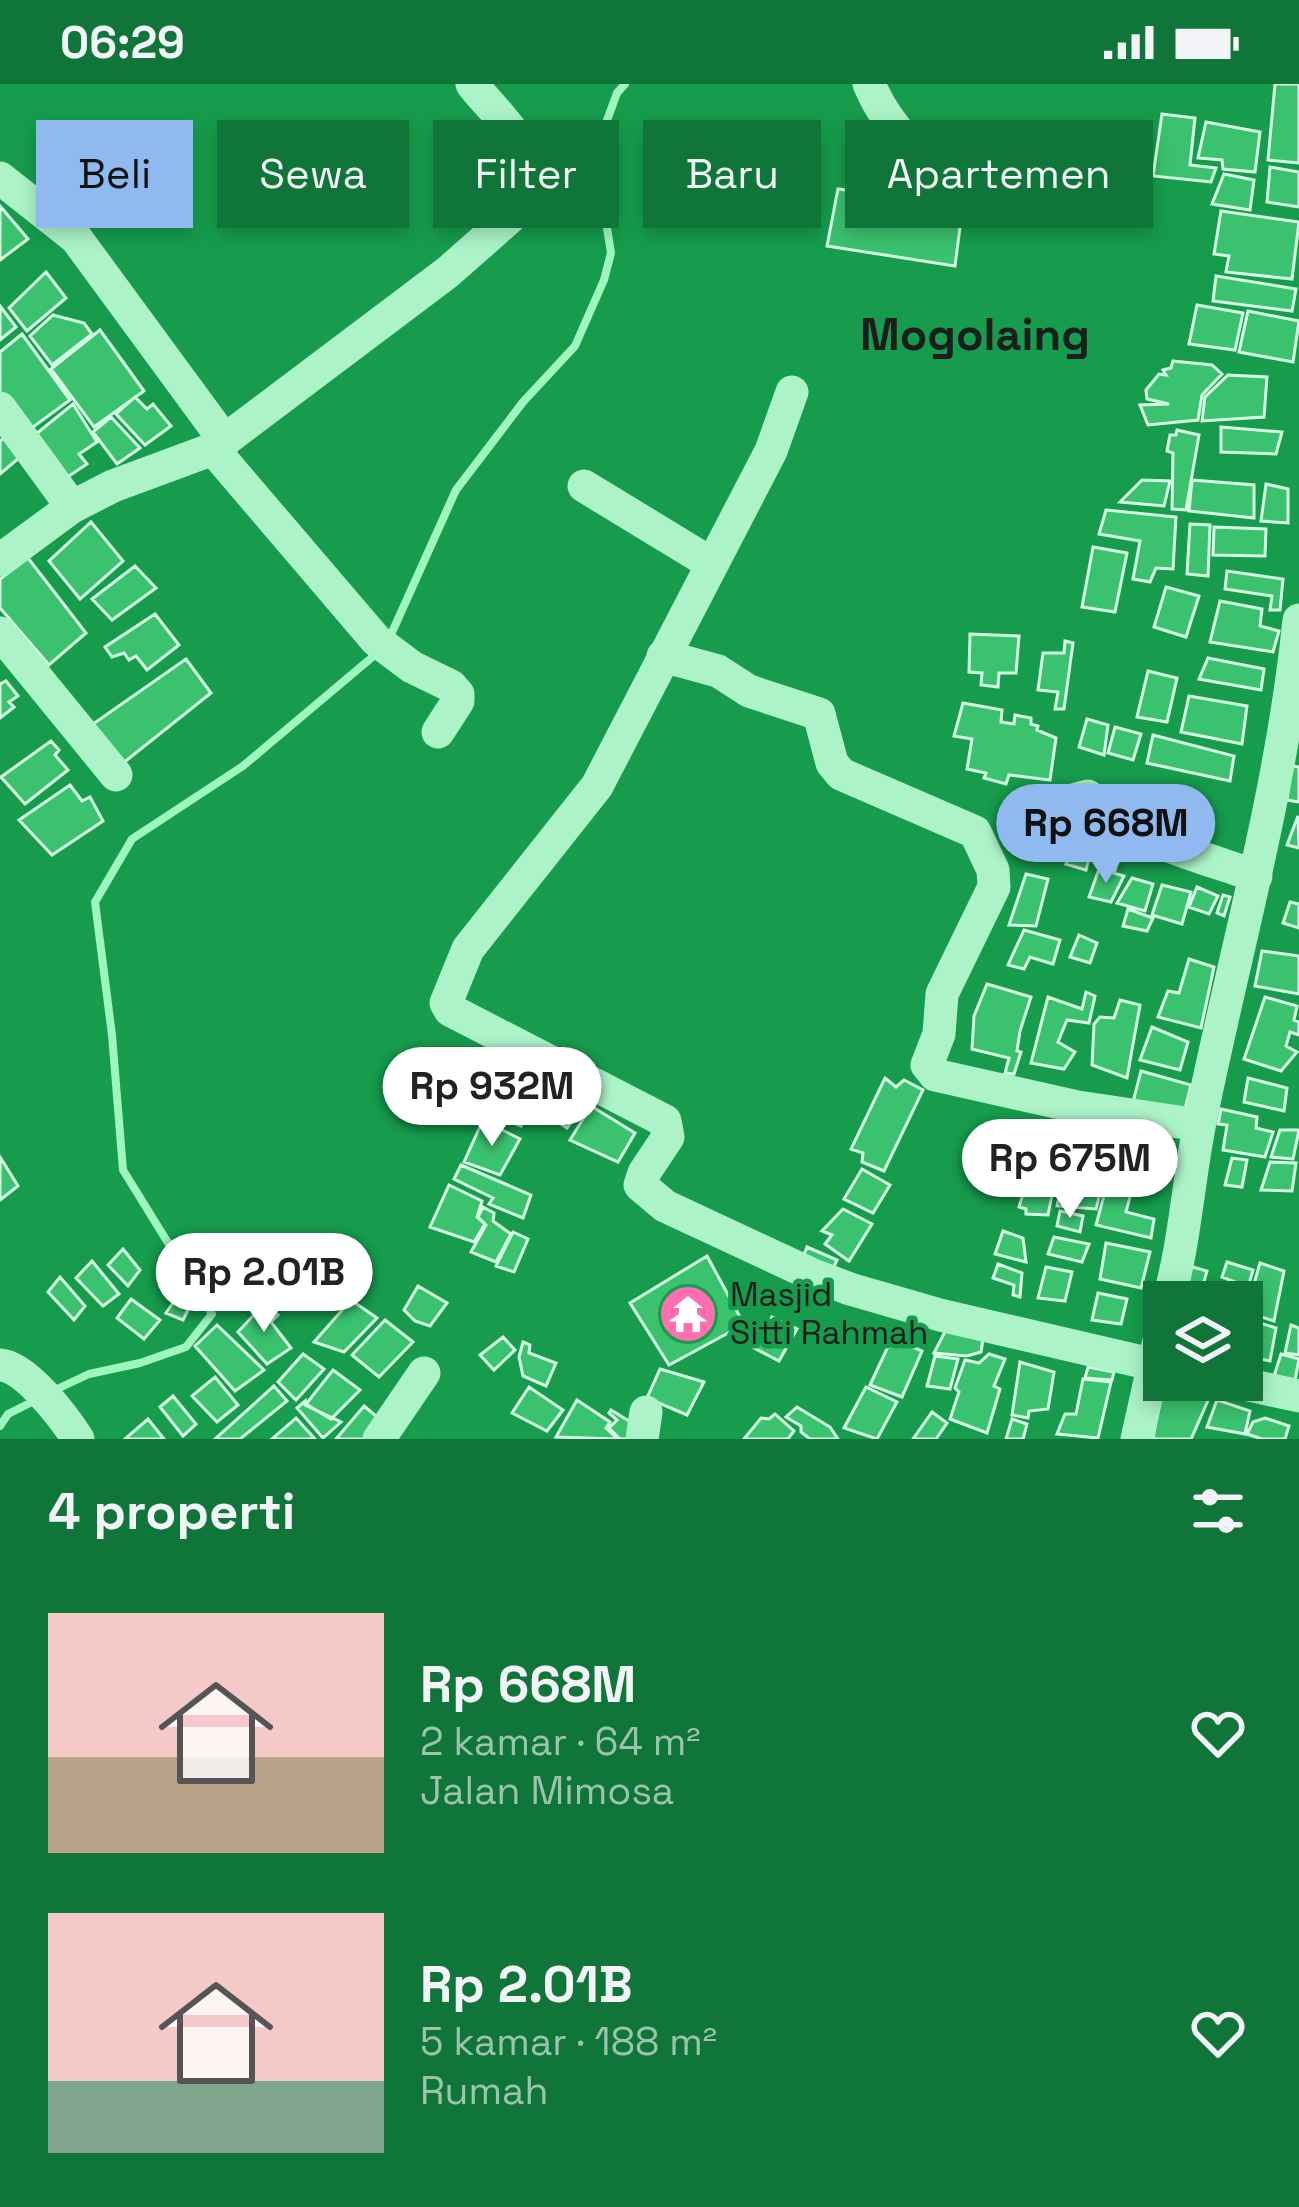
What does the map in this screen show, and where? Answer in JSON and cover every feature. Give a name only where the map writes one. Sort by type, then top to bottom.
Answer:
[{"type":"street","points":[[0,560],[72,507],[219,445],[448,272],[533,196],[539,186],[536,166],[472,84]]},
{"type":"street","points":[[869,84],[886,120]]},
{"type":"street","points":[[0,178],[76,238],[219,445],[387,649],[458,694],[438,731]]},
{"type":"street","points":[[792,392],[771,451],[598,786],[468,950],[446,1004],[522,1050],[665,1121],[668,1137],[640,1185],[665,1206],[850,1289],[940,1315],[1143,1362]]},
{"type":"street","points":[[0,408],[72,507]]},
{"type":"street","points":[[584,486],[712,564]]},
{"type":"street","points":[[1174,1281],[1199,1124],[1291,703],[1299,620]]},
{"type":"street","points":[[0,633],[116,775]]},
{"type":"street","points":[[663,656],[718,671],[749,691],[819,714],[832,764],[841,774],[975,832],[993,870],[994,886],[942,994],[939,1034],[928,1065],[934,1075],[1078,1107],[1199,1124]]},
{"type":"street","points":[[1066,802],[1088,796],[1121,825],[1256,876]]},
{"type":"street","points":[[0,1365],[13,1367],[70,1427]]},
{"type":"street","points":[[381,1438],[424,1373]]},
{"type":"street","points":[[1263,1388],[1299,1396]]},
{"type":"street","points":[[1137,1439],[1148,1401]]},
{"type":"building","points":[[1275,84],[1299,84],[1299,163],[1268,160]]},
{"type":"building","points":[[1162,114],[1195,118],[1190,165],[1216,168],[1211,182],[1153,176]]},
{"type":"building","points":[[1206,122],[1260,132],[1255,172],[1223,169],[1222,160],[1198,158]]},
{"type":"building","points":[[1270,167],[1299,172],[1299,207],[1267,202]]},
{"type":"building","points":[[1224,174],[1254,180],[1250,210],[1212,204]]},
{"type":"building","points":[[838,189],[845,190],[845,228],[960,228],[955,266],[827,246]]},
{"type":"building","points":[[0,206],[28,239],[0,260]]},
{"type":"building","points":[[1221,211],[1299,222],[1292,279],[1226,272],[1229,256],[1214,254]]},
{"type":"building","points":[[46,272],[66,298],[27,331],[9,308]]},
{"type":"building","points":[[1216,276],[1296,289],[1292,311],[1213,301]]},
{"type":"building","points":[[1197,305],[1243,313],[1235,350],[1189,344]]},
{"type":"building","points":[[0,306],[16,327],[0,340]]},
{"type":"building","points":[[1248,311],[1299,321],[1293,362],[1239,352]]},
{"type":"building","points":[[53,315],[84,323],[92,334],[52,365],[30,336]]},
{"type":"building","points":[[100,330],[144,391],[94,427],[51,369]]},
{"type":"building","points":[[22,334],[70,400],[29,430],[0,397],[0,352]]},
{"type":"building","points":[[1173,361],[1212,365],[1222,374],[1202,395],[1198,420],[1148,425],[1140,405],[1169,404],[1147,399],[1146,390],[1159,374],[1166,375],[1163,370],[1171,368]]},
{"type":"building","points":[[1228,375],[1267,377],[1264,417],[1202,421],[1205,397]]},
{"type":"building","points":[[135,397],[147,409],[153,404],[171,426],[145,445],[116,414]]},
{"type":"building","points":[[73,404],[97,442],[79,454],[87,464],[63,480],[31,438]]},
{"type":"building","points":[[111,417],[140,448],[117,464],[93,432]]},
{"type":"building","points":[[1221,427],[1282,432],[1276,454],[1221,452]]},
{"type":"building","points":[[1177,430],[1199,435],[1186,510],[1172,509],[1173,453],[1167,451],[1170,435]]},
{"type":"building","points":[[4,438],[19,458],[0,474],[0,441]]},
{"type":"building","points":[[1142,480],[1170,481],[1164,506],[1120,502]]},
{"type":"building","points":[[1192,480],[1254,485],[1254,518],[1189,511]]},
{"type":"building","points":[[1266,484],[1288,489],[1288,523],[1261,521]]},
{"type":"building","points":[[1106,510],[1176,517],[1173,569],[1156,568],[1150,582],[1133,579],[1140,541],[1099,534]]},
{"type":"building","points":[[91,522],[123,561],[80,599],[49,561]]},
{"type":"building","points":[[1190,524],[1210,525],[1208,576],[1187,574]]},
{"type":"building","points":[[1214,527],[1266,529],[1265,556],[1213,555]]},
{"type":"building","points":[[1093,547],[1127,553],[1115,612],[1082,607]]},
{"type":"building","points":[[28,558],[86,633],[49,665],[0,608],[0,579]]},
{"type":"building","points":[[135,566],[156,588],[112,620],[92,599]]},
{"type":"building","points":[[1227,571],[1283,579],[1280,610],[1270,610],[1272,596],[1225,589]]},
{"type":"building","points":[[1166,587],[1199,596],[1186,637],[1154,627]]},
{"type":"building","points":[[1220,601],[1262,609],[1260,626],[1279,631],[1273,652],[1210,642]]},
{"type":"building","points":[[155,614],[179,645],[147,670],[136,656],[129,660],[124,653],[112,657],[105,647]]},
{"type":"building","points":[[970,634],[1019,636],[1016,673],[999,673],[998,687],[981,685],[982,673],[969,672]]},
{"type":"building","points":[[1065,641],[1073,643],[1064,709],[1055,709],[1058,692],[1038,690],[1043,653],[1064,653]]},
{"type":"building","points":[[1208,658],[1264,669],[1261,690],[1199,679]]},
{"type":"building","points":[[186,659],[211,693],[122,764],[93,724]]},
{"type":"building","points":[[1148,671],[1177,678],[1167,722],[1137,717]]},
{"type":"building","points":[[6,681],[18,696],[9,702],[14,707],[0,718],[0,684]]},
{"type":"building","points":[[1189,696],[1247,706],[1242,744],[1181,732]]},
{"type":"building","points":[[963,703],[1002,710],[1001,722],[1014,724],[1015,715],[1031,718],[1037,730],[1056,738],[1050,780],[1009,775],[1006,784],[967,769],[972,739],[954,736]]},
{"type":"building","points":[[1087,719],[1108,725],[1104,755],[1079,747]]},
{"type":"building","points":[[1115,727],[1141,734],[1133,760],[1108,753]]},
{"type":"building","points":[[1153,735],[1234,756],[1230,781],[1147,763]]},
{"type":"building","points":[[51,741],[59,750],[55,755],[68,770],[25,804],[1,777]]},
{"type":"building","points":[[1291,766],[1299,767],[1299,802],[1287,800]]},
{"type":"building","points":[[70,785],[82,801],[90,797],[103,821],[52,855],[19,820]]},
{"type":"building","points":[[1298,816],[1299,848],[1287,845]]},
{"type":"building","points":[[1066,818],[1085,826],[1079,845],[1058,839]]},
{"type":"building","points":[[1022,819],[1033,836],[1013,848],[1004,830]]},
{"type":"building","points":[[1072,853],[1089,859],[1086,870],[1066,864]]},
{"type":"building","points":[[1105,858],[1118,861],[1115,871],[1101,867]]},
{"type":"building","points":[[1099,869],[1124,876],[1111,902],[1089,897]]},
{"type":"building","points":[[1026,874],[1048,879],[1036,926],[1009,925]]},
{"type":"building","points":[[1132,878],[1153,884],[1145,911],[1117,903]]},
{"type":"building","points":[[1162,885],[1191,892],[1182,924],[1152,915]]},
{"type":"building","points":[[1197,887],[1218,896],[1209,914],[1189,907]]},
{"type":"building","points":[[1223,895],[1230,897],[1224,916],[1217,913]]},
{"type":"building","points":[[1290,902],[1299,904],[1299,928],[1283,923]]},
{"type":"building","points":[[1128,909],[1153,918],[1147,931],[1123,926]]},
{"type":"building","points":[[1024,930],[1060,940],[1053,964],[1030,957],[1024,969],[1008,965]]},
{"type":"building","points":[[1079,935],[1097,943],[1090,963],[1070,957]]},
{"type":"building","points":[[1262,951],[1299,956],[1299,994],[1255,986]]},
{"type":"building","points":[[1189,959],[1214,967],[1201,1028],[1158,1017],[1168,991],[1179,993]]},
{"type":"building","points":[[987,984],[1031,997],[1014,1074],[1005,1073],[1009,1058],[972,1049],[974,1016]]},
{"type":"building","points":[[1086,992],[1095,996],[1089,1023],[1067,1020],[1058,1042],[1075,1052],[1064,1069],[1031,1063],[1048,997],[1082,1009]]},
{"type":"building","points":[[1265,997],[1297,1006],[1294,1020],[1299,1022],[1299,1035],[1290,1032],[1286,1046],[1297,1052],[1281,1071],[1244,1059]]},
{"type":"building","points":[[1120,1000],[1140,1005],[1127,1078],[1092,1065],[1094,1024],[1100,1017],[1114,1018]]},
{"type":"building","points":[[1152,1027],[1188,1042],[1180,1070],[1140,1060]]},
{"type":"building","points":[[516,1063],[540,1079],[521,1126],[488,1113]]},
{"type":"building","points":[[1141,1071],[1191,1085],[1184,1113],[1133,1102]]},
{"type":"building","points":[[885,1078],[896,1087],[904,1080],[923,1090],[884,1171],[862,1162],[863,1153],[851,1149]]},
{"type":"building","points":[[1248,1078],[1287,1088],[1284,1111],[1244,1102]]},
{"type":"building","points":[[549,1080],[588,1101],[567,1128],[536,1108]]},
{"type":"building","points":[[591,1106],[635,1133],[618,1162],[570,1140]]},
{"type":"building","points":[[1221,1109],[1257,1117],[1256,1128],[1273,1132],[1265,1157],[1223,1150],[1227,1125],[1218,1124]]},
{"type":"building","points":[[483,1120],[520,1139],[500,1175],[464,1162]]},
{"type":"building","points":[[1122,1129],[1146,1135],[1126,1212],[1154,1219],[1151,1238],[1096,1225]]},
{"type":"building","points":[[1280,1130],[1299,1130],[1293,1159],[1271,1157]]},
{"type":"building","points":[[1015,1133],[1051,1140],[1039,1186],[1040,1193],[1052,1195],[1048,1215],[1026,1214],[1019,1207],[1019,1190],[996,1185]]},
{"type":"building","points":[[1079,1147],[1101,1154],[1094,1173],[1104,1178],[1096,1209],[1057,1206],[1065,1167],[1072,1173]]},
{"type":"building","points":[[0,1157],[18,1186],[0,1200]]},
{"type":"building","points":[[1232,1158],[1247,1160],[1242,1187],[1225,1185]]},
{"type":"building","points":[[1270,1162],[1296,1163],[1292,1191],[1261,1190]]},
{"type":"building","points":[[461,1165],[531,1195],[523,1218],[489,1204],[493,1198],[454,1179]]},
{"type":"building","points":[[862,1169],[890,1185],[873,1213],[844,1199]]},
{"type":"building","points":[[449,1185],[482,1201],[477,1217],[485,1224],[474,1242],[430,1227]]},
{"type":"building","points":[[483,1207],[511,1234],[496,1262],[471,1252],[486,1225],[478,1217]]},
{"type":"building","points":[[843,1209],[872,1224],[849,1261],[825,1244],[832,1235],[822,1231]]},
{"type":"building","points":[[1060,1211],[1083,1216],[1080,1232],[1057,1226]]},
{"type":"building","points":[[1003,1231],[1023,1238],[1026,1262],[995,1254]]},
{"type":"building","points":[[513,1232],[528,1239],[514,1272],[496,1266]]},
{"type":"building","points":[[1054,1237],[1089,1244],[1082,1262],[1048,1254]]},
{"type":"building","points":[[1106,1243],[1150,1252],[1141,1288],[1100,1279]]},
{"type":"building","points":[[807,1247],[837,1260],[831,1273],[800,1265]]},
{"type":"building","points":[[123,1249],[140,1270],[128,1286],[108,1265]]},
{"type":"building","name":"Masjid Sitti Rahmah","points":[[707,1256],[746,1328],[743,1325],[669,1365],[630,1303]]},
{"type":"building","points":[[246,1257],[272,1267],[263,1293],[233,1287]]},
{"type":"building","points":[[92,1261],[119,1294],[103,1306],[76,1278]]},
{"type":"building","points":[[1227,1262],[1253,1270],[1250,1281],[1222,1277]]},
{"type":"building","points":[[1260,1263],[1284,1271],[1274,1321],[1263,1317],[1263,1281],[1255,1281]]},
{"type":"building","points":[[998,1264],[1022,1273],[1020,1297],[1013,1295],[1014,1285],[993,1278]]},
{"type":"building","points":[[1189,1266],[1207,1271],[1204,1281],[1186,1281]]},
{"type":"building","points":[[1046,1267],[1072,1272],[1065,1301],[1038,1298]]},
{"type":"building","points":[[60,1277],[85,1306],[74,1320],[48,1292]]},
{"type":"building","points":[[418,1286],[447,1303],[430,1326],[415,1321],[404,1310]]},
{"type":"building","points":[[1098,1293],[1127,1299],[1121,1324],[1092,1320]]},
{"type":"building","points":[[179,1294],[192,1302],[183,1320],[166,1313]]},
{"type":"building","points":[[131,1299],[160,1320],[144,1339],[117,1318]]},
{"type":"building","points":[[351,1300],[377,1318],[344,1352],[314,1342]]},
{"type":"building","points":[[264,1304],[278,1315],[271,1322],[291,1348],[267,1364],[238,1332]]},
{"type":"building","points":[[772,1317],[797,1329],[779,1361],[754,1348]]},
{"type":"building","points":[[385,1320],[413,1342],[379,1377],[352,1355]]},
{"type":"building","points":[[1263,1324],[1276,1328],[1270,1361],[1263,1360]]},
{"type":"building","points":[[217,1325],[264,1370],[235,1391],[195,1346]]},
{"type":"building","points":[[1291,1325],[1299,1328],[1299,1355],[1285,1353]]},
{"type":"building","points":[[948,1326],[983,1339],[981,1352],[967,1356],[934,1353]]},
{"type":"building","points":[[503,1337],[515,1350],[494,1370],[480,1355]]},
{"type":"building","points":[[892,1338],[922,1351],[902,1397],[870,1385]]},
{"type":"building","points":[[523,1342],[530,1345],[529,1353],[556,1363],[546,1386],[523,1376],[519,1357]]},
{"type":"building","points":[[303,1354],[324,1369],[296,1400],[278,1382]]},
{"type":"building","points":[[989,1354],[1005,1359],[994,1386],[1000,1389],[987,1433],[950,1419],[965,1360],[979,1363]]},
{"type":"building","points":[[1281,1354],[1299,1359],[1295,1380],[1274,1376]]},
{"type":"building","points":[[935,1356],[958,1359],[950,1389],[927,1386]]},
{"type":"building","points":[[1020,1362],[1054,1372],[1048,1409],[1029,1411],[1028,1418],[1012,1415]]},
{"type":"building","points":[[1088,1367],[1114,1372],[1112,1380],[1085,1378]]},
{"type":"building","points":[[660,1369],[704,1382],[687,1415],[647,1398]]},
{"type":"building","points":[[333,1370],[360,1390],[331,1419],[306,1404]]},
{"type":"building","points":[[215,1377],[238,1405],[217,1422],[192,1396]]},
{"type":"building","points":[[1083,1379],[1111,1382],[1098,1438],[1057,1434],[1065,1414],[1076,1414]]},
{"type":"building","points":[[274,1386],[287,1401],[240,1439],[215,1439]]},
{"type":"building","points":[[529,1387],[563,1410],[547,1431],[512,1413]]},
{"type":"building","points":[[866,1387],[897,1402],[877,1439],[844,1428]]},
{"type":"building","points":[[173,1396],[196,1424],[183,1436],[160,1407]]},
{"type":"building","points":[[577,1400],[610,1422],[606,1428],[618,1439],[556,1437]]},
{"type":"building","points":[[305,1401],[341,1422],[323,1438],[297,1408]]},
{"type":"building","points":[[1159,1401],[1208,1401],[1191,1439],[1153,1439]]},
{"type":"building","points":[[1217,1401],[1250,1411],[1245,1434],[1207,1427]]},
{"type":"building","points":[[364,1406],[382,1421],[369,1439],[336,1439]]},
{"type":"building","points":[[797,1407],[830,1427],[838,1439],[810,1439],[801,1432],[801,1426],[786,1417]]},
{"type":"building","points":[[611,1410],[634,1424],[631,1439],[620,1439],[609,1428],[617,1420]]},
{"type":"building","points":[[932,1412],[947,1423],[936,1439],[913,1439]]},
{"type":"building","points":[[775,1414],[794,1431],[788,1439],[744,1439],[761,1418]]},
{"type":"building","points":[[296,1418],[315,1439],[272,1439]]},
{"type":"building","points":[[1265,1418],[1289,1426],[1285,1439],[1247,1434],[1253,1422]]},
{"type":"building","points":[[148,1419],[164,1439],[125,1439]]},
{"type":"building","points":[[1012,1419],[1027,1424],[1023,1439],[1006,1439]]},
{"type":"waterway","points":[[389,639],[456,490],[523,402],[575,346],[604,280],[611,253],[595,153],[617,93],[625,84]]},
{"type":"waterway","points":[[55,1390],[89,1374],[186,1347],[212,1314],[123,1170],[95,902],[132,839],[243,766],[376,654]]},
{"type":"waterway","points":[[0,1426],[8,1414],[36,1400]]},
{"type":"place","name":"Masjid Sitti Rahmah","points":[[688,1314]]},
{"type":"district","name":"Mogolaing","points":[[975,334]]}]
